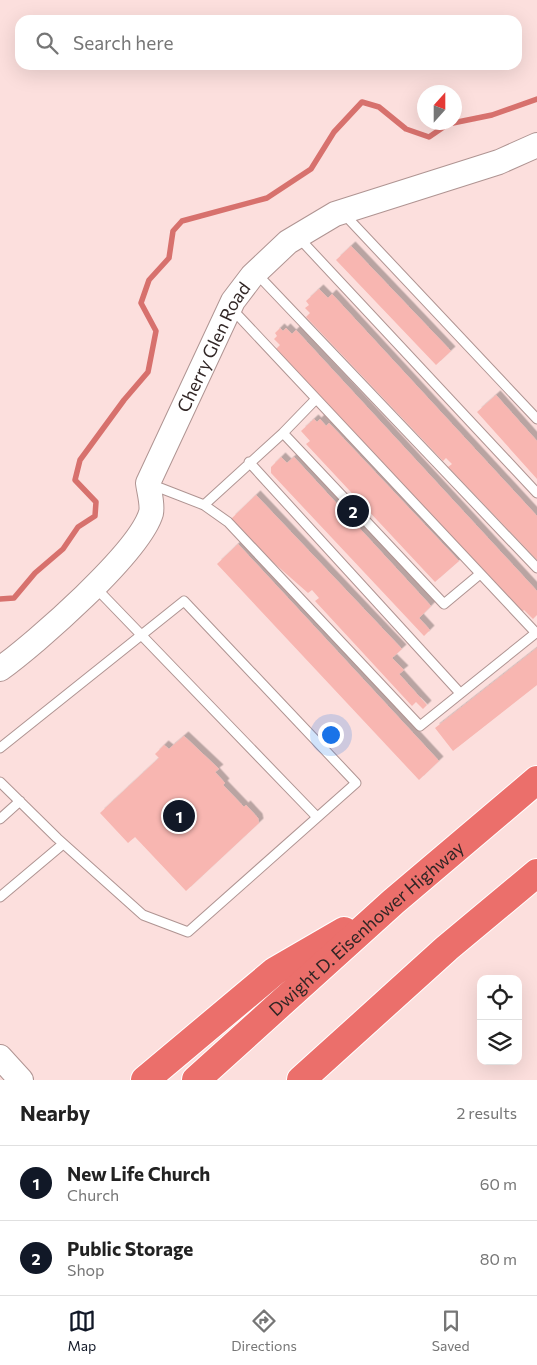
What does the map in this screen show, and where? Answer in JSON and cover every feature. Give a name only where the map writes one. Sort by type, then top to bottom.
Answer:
[{"type":"highway","name":"Dwight D. Eisenhower Highway","points":[[196,1080],[393,902],[537,780]]},
{"type":"highway","points":[[301,1080],[447,948],[537,873]]},
{"type":"highway","points":[[145,1080],[275,971],[393,902]]},
{"type":"highway","points":[[314,1080],[339,1045]]},
{"type":"street","name":"Cherry Glen Road","points":[[148,483],[230,307],[256,272],[288,242],[342,212],[499,162],[537,145]]},
{"type":"street","points":[[0,669],[18,656],[94,586],[131,547],[151,512],[148,483]]},
{"type":"street","points":[[0,1057],[21,1080]]},
{"type":"lane","points":[[342,212],[537,420]]},
{"type":"lane","points":[[297,236],[537,493]]},
{"type":"lane","points":[[256,272],[537,568]]},
{"type":"lane","points":[[148,483],[204,505],[228,522],[420,726],[536,633],[230,307]]},
{"type":"lane","points":[[204,505],[283,433],[316,399]]},
{"type":"lane","points":[[283,433],[444,604],[480,574]]},
{"type":"lane","points":[[249,462],[460,693]]},
{"type":"lane","points":[[94,586],[317,817]]},
{"type":"lane","points":[[0,748],[184,601],[356,783],[188,932],[143,915],[63,844],[0,782]]},
{"type":"lane","points":[[0,819],[20,801]]},
{"type":"lane","points":[[0,897],[63,844]]},
{"type":"building","points":[[351,246],[451,351],[436,365],[336,260]]},
{"type":"building","points":[[319,289],[328,298],[332,294],[537,516],[537,560],[448,467],[452,464],[446,458],[443,461],[306,317],[310,313],[305,308],[309,305],[306,301]]},
{"type":"building","points":[[280,328],[283,331],[286,328],[292,334],[296,330],[537,591],[537,615],[533,619],[524,610],[521,613],[276,349],[280,345],[274,339],[277,336],[275,333]]},
{"type":"building","points":[[496,395],[537,441],[537,479],[477,412]]},
{"type":"building","points":[[314,419],[317,422],[320,419],[326,426],[329,423],[459,561],[435,582],[306,444],[310,441],[301,431]]},
{"type":"building","points":[[281,457],[287,463],[294,457],[431,606],[419,618],[430,630],[424,636],[271,473],[271,467]]},
{"type":"building","points":[[256,495],[402,649],[392,658],[404,670],[399,674],[427,705],[423,709],[416,702],[412,706],[315,601],[319,598],[312,590],[308,593],[266,556],[231,519]]},
{"type":"building","points":[[238,544],[439,761],[419,780],[217,564]]},
{"type":"building","points":[[537,648],[537,685],[453,751],[435,728]]},
{"type":"building","points":[[184,736],[219,769],[215,772],[225,783],[223,785],[244,807],[246,805],[258,818],[259,823],[186,891],[135,837],[128,843],[100,813],[159,758],[155,754],[164,745],[169,749]]},
{"type":"waterway","points":[[0,599],[14,598],[35,573],[63,549],[78,527],[95,516],[96,502],[75,480],[80,460],[124,400],[148,372],[156,331],[141,303],[149,280],[169,258],[173,231],[182,221],[267,198],[311,169],[334,132],[362,102],[379,107],[406,129],[429,137],[448,124],[492,115],[537,99]]},
{"type":"place","name":"Public Storage","points":[[353,511]]},
{"type":"place","name":"New Life Church","points":[[179,816]]}]
